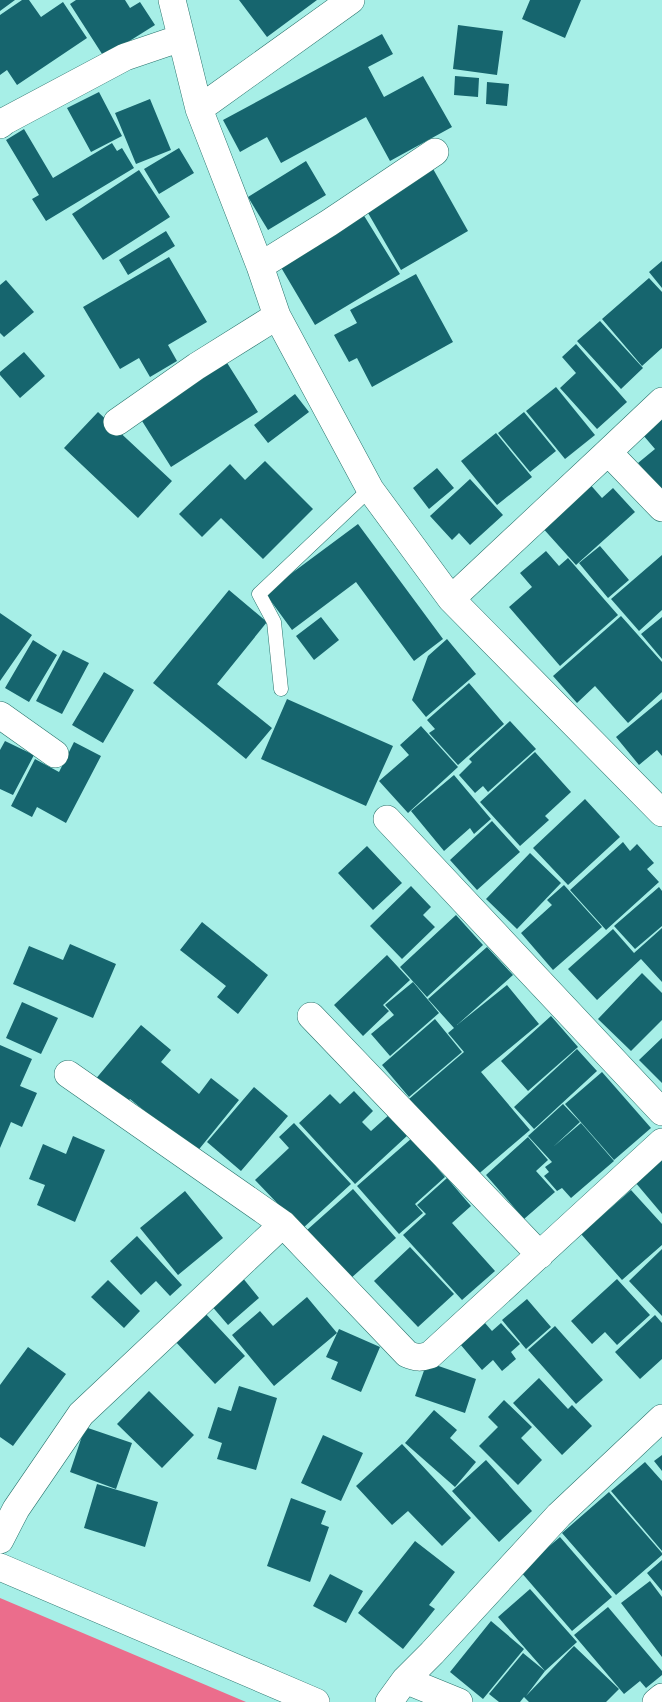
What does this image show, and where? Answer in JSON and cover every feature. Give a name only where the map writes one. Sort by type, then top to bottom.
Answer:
[{"type":"street","points":[[172,0],[199,109],[277,316],[370,489],[452,599],[662,813]]},
{"type":"street","points":[[199,109],[351,0]]},
{"type":"street","points":[[2,121],[125,57],[181,38]]},
{"type":"street","points":[[260,266],[435,152]]},
{"type":"street","points":[[117,422],[197,366],[277,316]]},
{"type":"street","points":[[452,599],[662,401]]},
{"type":"street","points":[[608,452],[662,508]]},
{"type":"street","points":[[0,716],[55,754]]},
{"type":"street","points":[[387,819],[662,1112]]},
{"type":"street","points":[[310,1016],[540,1255]]},
{"type":"street","points":[[68,1074],[283,1224],[407,1354],[422,1358],[430,1355],[662,1142]]},
{"type":"street","points":[[0,1540],[16,1509],[81,1414],[283,1224]]},
{"type":"street","points":[[389,1702],[405,1680],[559,1515],[662,1418]]},
{"type":"street","points":[[0,1567],[316,1702]]},
{"type":"street","points":[[405,1680],[459,1702]]},
{"type":"street","points":[[657,1702],[662,1697]]},
{"type":"lane","points":[[281,689],[274,622],[259,594],[370,489]]},
{"type":"shaded area","points":[[0,1598],[246,1702],[0,1702]]},
{"type":"building","points":[[0,0],[15,0],[0,11]]},
{"type":"building","points":[[22,0],[29,0],[41,17],[63,2],[87,38],[17,85],[7,70],[0,75],[0,15]]},
{"type":"building","points":[[76,0],[125,0],[130,8],[140,2],[155,25],[104,57],[70,4]]},
{"type":"building","points":[[239,0],[317,0],[267,37]]},
{"type":"building","points":[[530,0],[581,0],[565,38],[522,19]]},
{"type":"building","points":[[458,25],[503,31],[497,75],[453,69]]},
{"type":"building","points":[[382,34],[393,54],[368,67],[384,97],[423,76],[452,127],[390,161],[366,117],[281,163],[267,137],[240,152],[223,120]]},
{"type":"building","points":[[455,76],[479,78],[478,97],[454,95]]},
{"type":"building","points":[[487,82],[509,84],[507,106],[486,104]]},
{"type":"building","points":[[99,92],[122,136],[91,152],[67,108]]},
{"type":"building","points":[[150,99],[171,150],[136,164],[115,113]]},
{"type":"building","points":[[24,129],[53,178],[112,143],[117,151],[122,148],[134,168],[46,221],[32,199],[39,195],[6,140]]},
{"type":"building","points":[[179,148],[194,173],[159,194],[144,169]]},
{"type":"building","points":[[306,161],[326,195],[268,230],[248,197]]},
{"type":"building","points":[[432,167],[468,231],[401,270],[364,206]]},
{"type":"building","points":[[139,170],[170,217],[103,260],[72,214]]},
{"type":"building","points":[[363,214],[400,274],[315,325],[279,264]]},
{"type":"building","points":[[166,231],[175,246],[128,275],[119,260]]},
{"type":"building","points":[[169,257],[207,322],[168,345],[177,361],[150,377],[139,358],[120,369],[83,307]]},
{"type":"building","points":[[662,261],[662,288],[649,272]]},
{"type":"building","points":[[416,274],[453,342],[372,387],[357,358],[349,362],[334,335],[357,323],[350,310]]},
{"type":"building","points":[[649,278],[662,292],[662,348],[642,366],[602,319]]},
{"type":"building","points":[[6,280],[34,312],[4,337],[0,333],[0,285]]},
{"type":"building","points":[[600,321],[643,368],[621,389],[577,341]]},
{"type":"building","points":[[576,344],[627,402],[597,429],[560,388],[576,373],[562,357]]},
{"type":"building","points":[[24,352],[45,376],[20,398],[0,375],[0,372]]},
{"type":"building","points":[[224,358],[258,412],[171,467],[137,413]]},
{"type":"building","points":[[556,387],[595,435],[565,459],[526,411]]},
{"type":"building","points":[[295,394],[309,412],[268,443],[254,425]]},
{"type":"building","points":[[662,406],[662,492],[638,463],[655,449],[637,428]]},
{"type":"building","points":[[98,412],[172,481],[138,518],[64,448]]},
{"type":"building","points":[[524,412],[556,451],[530,472],[498,433]]},
{"type":"building","points":[[496,433],[532,477],[497,505],[461,461]]},
{"type":"building","points":[[265,461],[313,509],[263,559],[221,518],[202,537],[179,514],[230,464],[245,480]]},
{"type":"building","points":[[437,468],[454,488],[429,509],[413,488]]},
{"type":"building","points":[[470,479],[503,515],[470,545],[459,533],[452,540],[430,516]]},
{"type":"building","points":[[588,482],[602,498],[613,488],[635,512],[576,565],[540,525]]},
{"type":"building","points":[[358,524],[443,639],[414,661],[356,582],[292,630],[265,593]]},
{"type":"building","points":[[600,546],[629,580],[608,598],[579,563]]},
{"type":"building","points":[[546,551],[559,566],[568,558],[618,615],[560,666],[509,607],[532,587],[520,573]]},
{"type":"building","points":[[662,555],[662,610],[639,631],[611,599]]},
{"type":"building","points":[[229,590],[267,622],[217,684],[272,728],[246,759],[153,683]]},
{"type":"building","points":[[0,613],[32,635],[0,681]]},
{"type":"building","points":[[621,616],[662,662],[662,692],[628,723],[595,686],[577,703],[553,676]]},
{"type":"building","points":[[321,617],[339,640],[314,660],[296,636]]},
{"type":"building","points":[[662,617],[662,659],[641,634]]},
{"type":"building","points":[[447,639],[476,674],[426,717],[412,700],[428,656]]},
{"type":"building","points":[[33,640],[57,655],[29,702],[5,688]]},
{"type":"building","points":[[63,650],[89,663],[62,714],[36,701]]},
{"type":"building","points":[[104,672],[134,690],[103,743],[72,725]]},
{"type":"building","points":[[469,683],[504,724],[458,765],[429,733],[435,729],[427,720]]},
{"type":"building","points":[[287,699],[393,746],[366,806],[261,759]]},
{"type":"building","points":[[662,699],[662,756],[657,750],[639,765],[616,737]]},
{"type":"building","points":[[510,721],[536,749],[488,792],[483,786],[475,793],[459,775],[472,762],[469,759]]},
{"type":"building","points":[[421,726],[458,767],[408,813],[379,781],[409,755],[400,745]]},
{"type":"building","points":[[5,741],[34,755],[13,795],[0,789],[0,750]]},
{"type":"building","points":[[74,742],[101,756],[66,823],[37,807],[32,817],[11,806],[35,759],[59,772]]},
{"type":"building","points":[[535,752],[571,792],[545,816],[549,820],[520,846],[480,802]]},
{"type":"building","points":[[454,775],[491,819],[474,834],[470,828],[444,851],[411,811]]},
{"type":"building","points":[[585,799],[620,837],[568,885],[533,848]]},
{"type":"building","points":[[492,821],[520,852],[477,890],[450,860]]},
{"type":"building","points":[[623,842],[630,851],[637,844],[654,863],[647,869],[659,882],[606,930],[570,890]]},
{"type":"building","points":[[367,846],[402,883],[373,910],[338,873]]},
{"type":"building","points":[[530,853],[561,883],[517,929],[486,899]]},
{"type":"building","points":[[564,885],[602,927],[553,970],[521,933],[552,905],[547,900]]},
{"type":"building","points":[[411,886],[431,907],[423,915],[435,927],[402,959],[370,926]]},
{"type":"building","points":[[659,887],[662,891],[662,926],[635,949],[614,926]]},
{"type":"building","points":[[456,915],[483,945],[427,997],[400,967]]},
{"type":"building","points":[[202,922],[268,975],[238,1014],[217,997],[226,986],[180,950]]},
{"type":"building","points":[[662,928],[662,982],[641,959],[597,1000],[568,969],[613,929],[634,953]]},
{"type":"building","points":[[70,944],[116,964],[93,1018],[13,984],[29,946],[63,960]]},
{"type":"building","points":[[487,947],[513,975],[457,1025],[507,985],[539,1024],[481,1072],[530,1130],[475,1177],[409,1099],[464,1052],[448,1033],[454,1028],[428,999]]},
{"type":"building","points":[[387,955],[410,980],[383,1005],[389,1011],[363,1036],[334,1005]]},
{"type":"building","points":[[642,973],[662,993],[662,1020],[631,1051],[598,1019]]},
{"type":"building","points":[[413,982],[439,1013],[390,1056],[371,1034],[394,1015],[385,1005]]},
{"type":"building","points":[[22,1002],[58,1018],[41,1054],[6,1038]]},
{"type":"building","points":[[551,1016],[578,1047],[528,1091],[501,1061]]},
{"type":"building","points":[[435,1019],[462,1052],[409,1097],[382,1065]]},
{"type":"building","points":[[141,1025],[171,1050],[161,1062],[199,1094],[211,1078],[239,1100],[196,1153],[130,1099],[124,1106],[94,1081]]},
{"type":"building","points":[[662,1038],[662,1083],[639,1060]]},
{"type":"building","points":[[0,1045],[32,1059],[20,1086],[37,1093],[22,1127],[11,1122],[0,1148]]},
{"type":"building","points":[[577,1049],[597,1071],[534,1129],[514,1107]]},
{"type":"building","points":[[602,1072],[651,1128],[614,1160],[565,1104]]},
{"type":"building","points":[[254,1087],[288,1116],[241,1171],[207,1142]]},
{"type":"building","points":[[354,1091],[373,1111],[362,1122],[371,1131],[390,1114],[408,1135],[355,1184],[299,1123],[330,1094],[340,1104]]},
{"type":"building","points":[[563,1104],[580,1122],[553,1147],[581,1123],[614,1161],[571,1198],[562,1188],[557,1191],[544,1176],[549,1172],[545,1167],[552,1162],[528,1136]]},
{"type":"building","points":[[294,1123],[351,1184],[302,1229],[255,1180],[289,1148],[279,1137]]},
{"type":"building","points":[[73,1136],[105,1150],[75,1222],[37,1205],[45,1185],[29,1179],[43,1144],[66,1154]]},
{"type":"building","points":[[528,1137],[548,1160],[536,1171],[555,1192],[524,1219],[486,1175]]},
{"type":"building","points":[[412,1138],[445,1177],[415,1204],[423,1213],[399,1234],[357,1186]]},
{"type":"building","points":[[662,1159],[662,1214],[635,1182]]},
{"type":"building","points":[[447,1178],[471,1206],[452,1223],[495,1271],[462,1300],[403,1235],[426,1214],[417,1205]]},
{"type":"building","points":[[353,1189],[396,1238],[350,1279],[307,1230]]},
{"type":"building","points":[[631,1190],[662,1224],[662,1245],[622,1280],[581,1234]]},
{"type":"building","points":[[185,1191],[223,1238],[178,1275],[140,1228]]},
{"type":"building","points":[[137,1236],[182,1285],[170,1296],[156,1281],[141,1295],[110,1261]]},
{"type":"building","points":[[410,1247],[454,1294],[418,1327],[374,1281]]},
{"type":"building","points":[[662,1249],[662,1316],[629,1281]]},
{"type":"building","points":[[242,1277],[259,1298],[228,1325],[210,1304]]},
{"type":"building","points":[[617,1279],[650,1315],[617,1345],[605,1332],[592,1344],[571,1321]]},
{"type":"building","points":[[108,1280],[140,1311],[124,1328],[91,1297]]},
{"type":"building","points":[[307,1297],[337,1333],[274,1386],[232,1335],[260,1311],[273,1326]]},
{"type":"building","points":[[527,1299],[551,1327],[526,1349],[502,1320]]},
{"type":"building","points":[[204,1312],[245,1356],[215,1384],[174,1340]]},
{"type":"building","points":[[655,1315],[662,1323],[662,1359],[640,1379],[615,1352]]},
{"type":"building","points":[[485,1323],[492,1331],[501,1323],[520,1344],[511,1352],[516,1359],[502,1371],[493,1360],[482,1370],[460,1344]]},
{"type":"building","points":[[555,1326],[603,1380],[576,1404],[528,1350]]},
{"type":"building","points":[[339,1329],[380,1347],[361,1392],[331,1379],[338,1362],[326,1357]]},
{"type":"building","points":[[28,1347],[66,1374],[13,1446],[0,1437],[0,1385]]},
{"type":"building","points":[[427,1362],[476,1379],[465,1413],[415,1396]]},
{"type":"building","points":[[539,1378],[568,1409],[572,1405],[592,1426],[562,1455],[513,1403]]},
{"type":"building","points":[[239,1386],[277,1398],[256,1470],[217,1459],[222,1443],[208,1438],[218,1407],[231,1411]]},
{"type":"building","points":[[149,1391],[194,1435],[162,1468],[117,1424]]},
{"type":"building","points":[[504,1400],[532,1427],[521,1438],[542,1460],[518,1485],[479,1446],[498,1427],[488,1417]]},
{"type":"building","points":[[434,1410],[457,1430],[450,1438],[476,1462],[455,1487],[405,1443]]},
{"type":"building","points":[[85,1427],[132,1443],[116,1489],[70,1472]]},
{"type":"building","points":[[323,1435],[363,1453],[341,1501],[301,1483]]},
{"type":"building","points":[[402,1444],[471,1518],[442,1546],[408,1511],[392,1525],[356,1486]]},
{"type":"building","points":[[662,1455],[662,1471],[654,1461]]},
{"type":"building","points":[[486,1460],[532,1511],[499,1542],[452,1491]]},
{"type":"building","points":[[645,1462],[662,1481],[662,1551],[611,1491]]},
{"type":"building","points":[[97,1484],[158,1502],[145,1547],[84,1528]]},
{"type":"building","points":[[609,1492],[662,1553],[616,1595],[562,1533]]},
{"type":"building","points":[[291,1498],[326,1511],[321,1524],[329,1527],[310,1582],[267,1566]]},
{"type":"building","points":[[560,1537],[612,1597],[572,1631],[520,1571]]},
{"type":"building","points":[[415,1541],[455,1572],[429,1605],[435,1609],[403,1649],[358,1613]]},
{"type":"building","points":[[662,1560],[662,1591],[647,1573]]},
{"type":"building","points":[[330,1574],[363,1591],[346,1623],[313,1606]]},
{"type":"building","points":[[650,1581],[662,1597],[662,1657],[621,1603]]},
{"type":"building","points":[[530,1589],[577,1642],[545,1671],[498,1617]]},
{"type":"building","points":[[608,1607],[662,1671],[662,1675],[646,1688],[640,1681],[624,1694],[574,1635]]},
{"type":"building","points":[[491,1621],[524,1649],[483,1699],[450,1672]]},
{"type":"building","points":[[574,1646],[619,1689],[606,1702],[529,1702],[524,1697],[520,1702],[499,1702],[489,1694],[523,1653],[545,1671],[526,1696]]}]
